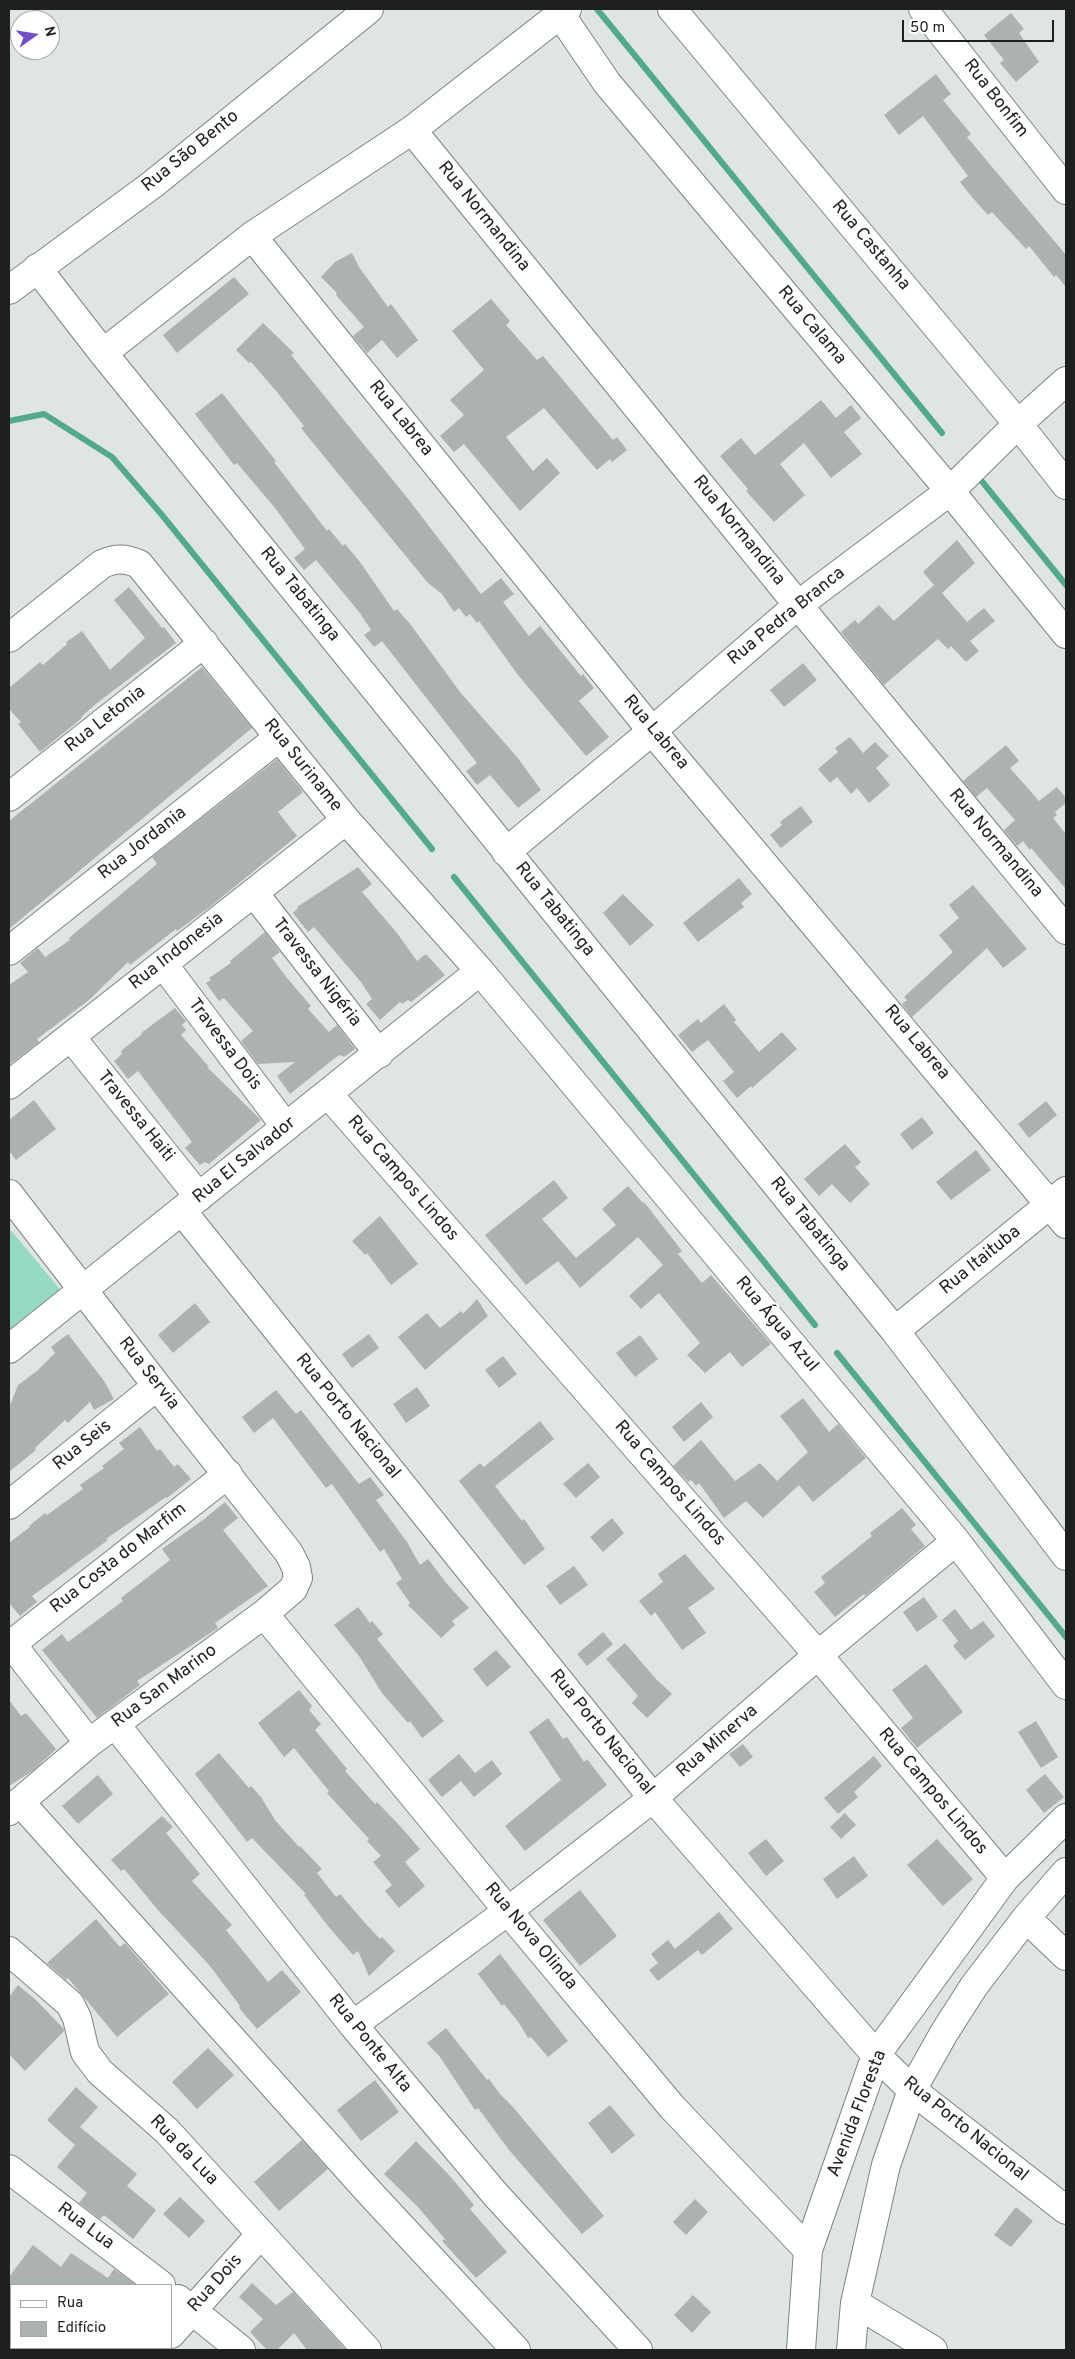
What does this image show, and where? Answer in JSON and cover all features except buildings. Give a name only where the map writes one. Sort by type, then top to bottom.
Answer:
[{"type":"street","name":"Rua São Bento","points":[[9,290],[153,184],[369,9]]},
{"type":"street","name":"Rua Castanha","points":[[672,9],[1018,424],[1066,485]]},
{"type":"street","name":"Rua Bonfim","points":[[923,9],[1066,190]]},
{"type":"street","points":[[103,353],[252,236],[412,130],[564,12]]},
{"type":"street","name":"Rua Calama","points":[[564,12],[607,83],[950,491],[1066,634]]},
{"type":"street","name":"Rua Normandina","points":[[412,130],[798,605],[1066,930]]},
{"type":"street","name":"Rua Labrea","points":[[252,236],[652,731],[1061,1206]]},
{"type":"street","name":"Rua Tabatinga","points":[[37,268],[103,353],[895,1331],[1066,1556]]},
{"type":"street","name":"Rua Pedra Branca","points":[[506,852],[652,731],[798,605],[950,491],[1018,424],[1066,381]]},
{"type":"street","name":"Rua Suriname","points":[[9,638],[102,564],[116,558],[139,564],[346,820],[480,971]]},
{"type":"street","name":"Rua Letonia","points":[[9,797],[204,643]]},
{"type":"street","name":"Rua Jordania","points":[[9,951],[278,738]]},
{"type":"street","name":"Rua Indonesia","points":[[9,1085],[346,820]]},
{"type":"street","name":"Travessa Nigéria","points":[[254,893],[379,1054]]},
{"type":"street","name":"Travessa Dois","points":[[162,964],[286,1127]]},
{"type":"street","name":"Rua El Salvador","points":[[9,1349],[379,1054],[480,971]]},
{"type":"street","name":"Rua Água Azul","points":[[480,971],[956,1541],[1066,1685]]},
{"type":"street","name":"Travessa Haiti","points":[[70,1037],[190,1204]]},
{"type":"street","name":"Rua Campos Lindos","points":[[328,1094],[818,1655],[1005,1878]]},
{"type":"street","name":"Rua Servia","points":[[9,1194],[289,1553]]},
{"type":"street","name":"Rua Porto Nacional","points":[[190,1204],[653,1798],[876,2055],[912,2090],[1066,2210]]},
{"type":"street","name":"Rua Itaituba","points":[[895,1331],[1061,1206]]},
{"type":"street","name":"Rua Seis","points":[[9,1505],[157,1386]]},
{"type":"street","name":"Rua Costa do Marfim","points":[[10,1643],[228,1474]]},
{"type":"street","name":"Rua Minerva","points":[[353,2026],[508,1911],[653,1798],[818,1655],[956,1541]]},
{"type":"street","name":"Rua San Marino","points":[[14,1807],[90,1743],[264,1614],[293,1589],[298,1578],[296,1567],[289,1553]]},
{"type":"street","name":"Rua Nova Olinda","points":[[264,1614],[672,2107],[808,2250]]},
{"type":"street","points":[[10,1643],[90,1743]]},
{"type":"street","name":"Rua Ponte Alta","points":[[115,1724],[353,2026],[495,2194],[638,2350]]},
{"type":"street","points":[[14,1807],[516,2350]]},
{"type":"street","name":"Avenida Floresta","points":[[801,2350],[808,2250],[876,2055],[1005,1878],[1066,1818]]},
{"type":"street","points":[[851,2350],[855,2303],[886,2164],[912,2090],[944,2033],[974,1986],[1026,1918],[1066,1872]]},
{"type":"street","points":[[1026,1918],[1066,1956]]},
{"type":"street","name":"Rua da Lua","points":[[9,1951],[70,2004],[77,2018],[85,2052],[100,2072],[167,2131],[367,2350]]},
{"type":"street","name":"Rua Lua","points":[[9,2169],[159,2284]]},
{"type":"street","name":"Rua Dois","points":[[172,2331],[182,2302],[261,2234]]},
{"type":"street","points":[[182,2302],[241,2350]]},
{"type":"street","points":[[855,2303],[933,2350]]},
{"type":"green space","points":[[9,1228],[64,1294],[9,1338]]},
{"type":"waterway","points":[[597,9],[942,433]]},
{"type":"waterway","points":[[9,421],[44,414],[112,457],[162,515],[432,849]]},
{"type":"waterway","points":[[976,474],[1066,585]]},
{"type":"waterway","points":[[454,877],[815,1325]]},
{"type":"waterway","points":[[837,1353],[1066,1637]]}]
